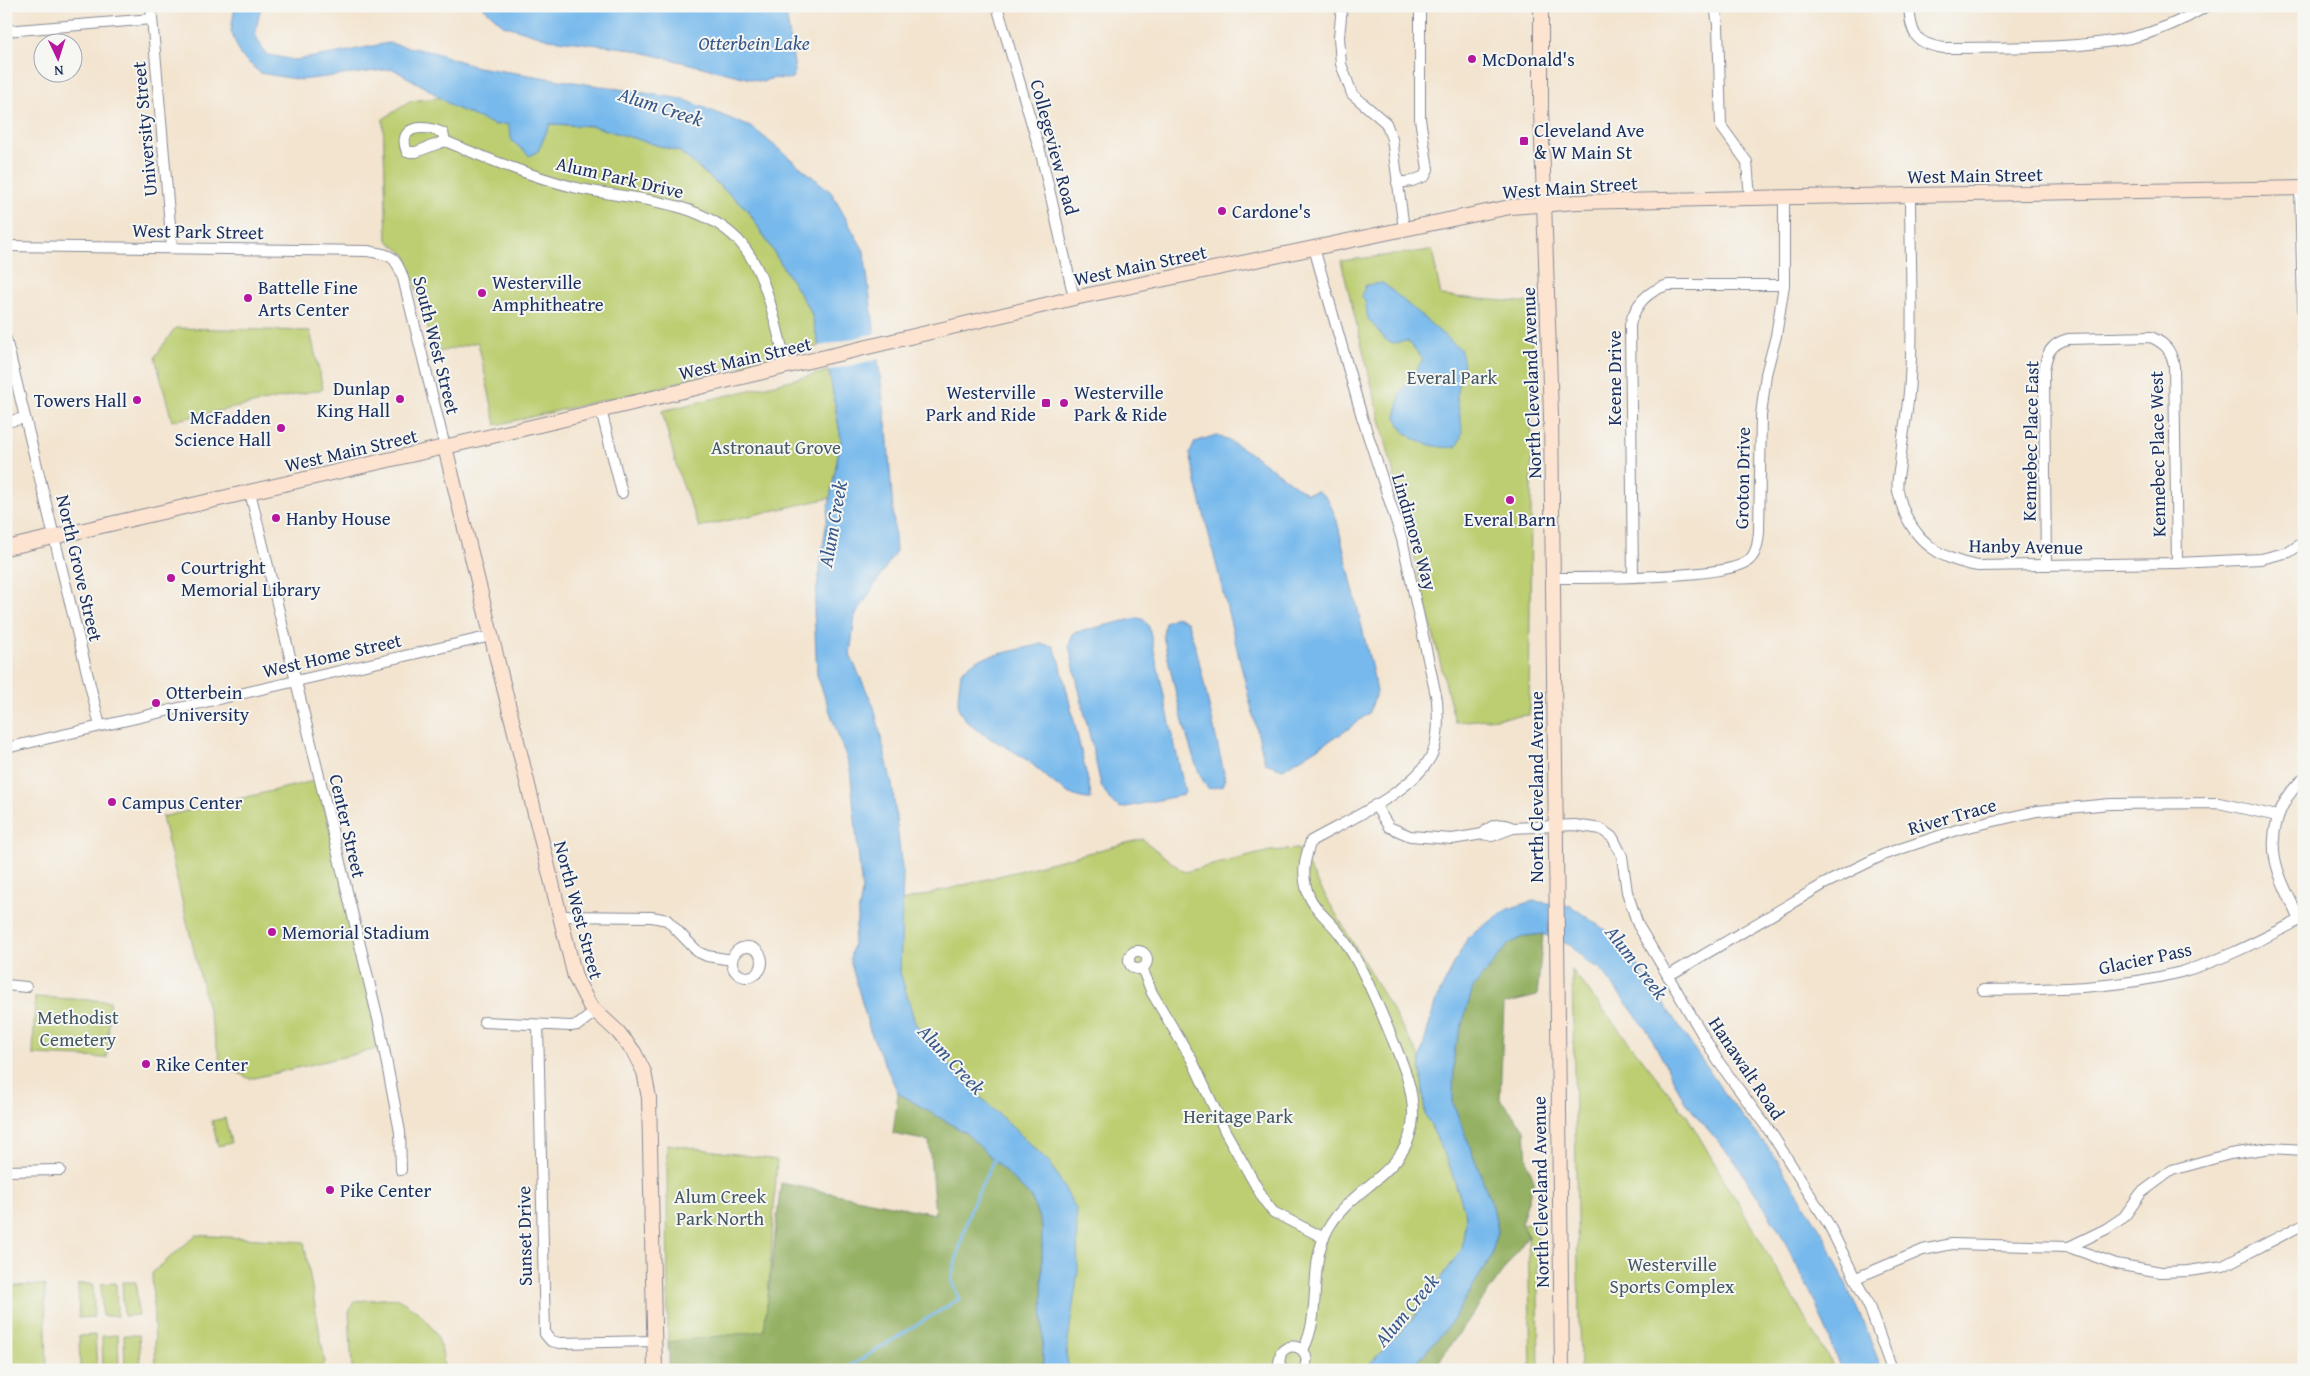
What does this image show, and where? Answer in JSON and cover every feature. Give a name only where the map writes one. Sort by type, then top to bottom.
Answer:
[{"type":"main road","name":"North Cleveland Avenue","points":[[1541,6],[1542,116],[1551,414],[1562,1370]]},
{"type":"main road","name":"West Main Street","points":[[6,548],[904,340],[1074,298],[1510,207],[1545,204],[1750,198],[2302,188]]},
{"type":"main road","name":"North West Street","points":[[445,447],[575,977],[586,1000],[618,1032],[634,1052],[644,1072],[649,1098],[654,1370]]},
{"type":"street","name":"University Street","points":[[151,6],[172,248]]},
{"type":"street","name":"Collegeview Road","points":[[997,6],[1042,158],[1074,298]]},
{"type":"street","points":[[1342,6],[1339,37],[1340,64],[1352,94],[1386,123],[1392,140],[1404,229]]},
{"type":"street","points":[[1397,183],[1412,181],[1425,176],[1428,169],[1420,119],[1420,6]]},
{"type":"street","points":[[1715,6],[1718,25],[1721,126],[1747,162],[1750,198]]},
{"type":"street","points":[[1909,6],[1910,26],[1915,36],[1929,46],[1944,48],[2072,45],[2131,38],[2183,20],[2207,6]]},
{"type":"street","points":[[6,31],[152,19]]},
{"type":"street","name":"Alum Park Drive","points":[[445,141],[494,162],[571,186],[674,205],[712,221],[738,240],[752,260],[769,299],[787,367]]},
{"type":"street","points":[[2302,188],[2304,346]]},
{"type":"street","name":"Hanby Avenue","points":[[1910,195],[1912,329],[1910,380],[1898,490],[1909,521],[1930,549],[1943,557],[1962,564],[1978,566],[2177,563],[2261,559],[2289,552],[2304,542]]},
{"type":"street","name":"Groton Drive","points":[[1553,578],[1633,577],[1734,569],[1749,561],[1757,548],[1762,416],[1766,374],[1776,336],[1784,285],[1784,198]]},
{"type":"street","name":"West Park Street","points":[[6,246],[367,251],[389,255]]},
{"type":"street","name":"Lindimore Way","points":[[1303,1370],[1307,1359],[1303,1350],[1313,1318],[1316,1267],[1324,1238],[1335,1218],[1360,1193],[1376,1181],[1403,1152],[1410,1136],[1413,1117],[1412,1098],[1406,1075],[1373,992],[1357,959],[1340,934],[1310,898],[1303,876],[1304,861],[1311,841],[1408,784],[1426,765],[1434,750],[1439,725],[1437,700],[1402,539],[1362,417],[1314,248]]},
{"type":"street","name":"South West Street","points":[[389,255],[396,260],[403,278],[445,447]]},
{"type":"street","name":"Keene Drive","points":[[1633,577],[1630,325],[1634,311],[1647,294],[1657,288],[1668,285],[1784,285]]},
{"type":"street","name":"Kennebec Place West","points":[[2108,338],[2151,337],[2163,342],[2171,353],[2176,443],[2177,563]]},
{"type":"street","name":"Kennebec Place East","points":[[2046,565],[2046,358],[2050,349],[2058,342],[2068,339],[2108,338]]},
{"type":"street","name":"North Grove Street","points":[[6,339],[100,726]]},
{"type":"street","points":[[601,410],[622,492]]},
{"type":"street","points":[[6,422],[25,418]]},
{"type":"street","name":"Center Street","points":[[250,492],[379,1023],[400,1132],[401,1170]]},
{"type":"street","name":"West Home Street","points":[[6,748],[491,636]]},
{"type":"street","points":[[2302,919],[2278,870],[2273,844],[2277,816],[2291,789],[2304,778]]},
{"type":"street","name":"River Trace","points":[[1668,976],[1824,884],[1885,854],[1960,829],[2036,811],[2110,804],[2219,803],[2277,816]]},
{"type":"street","name":"Hanawalt Road","points":[[1375,804],[1389,828],[1398,833],[1442,840],[1483,834],[1492,836],[1513,828],[1555,826],[1594,827],[1606,832],[1613,838],[1622,856],[1632,909],[1668,976],[1718,1061],[1797,1173],[1829,1225],[1870,1309],[1892,1370]]},
{"type":"street","points":[[560,916],[652,917],[667,920],[698,952],[707,956],[732,960]]},
{"type":"street","name":"Glacier Pass","points":[[1983,990],[2105,986],[2182,971],[2241,949],[2302,919]]},
{"type":"street","points":[[1142,968],[1152,992],[1192,1060],[1225,1130],[1272,1212],[1324,1238]]},
{"type":"street","points":[[6,985],[26,987]]},
{"type":"street","points":[[484,1022],[578,1025],[596,1012]]},
{"type":"street","name":"Sunset Drive","points":[[538,1025],[545,1334],[551,1341],[560,1343],[654,1341]]},
{"type":"street","points":[[2069,1247],[2106,1229],[2124,1217],[2141,1193],[2172,1170],[2230,1154],[2271,1148],[2304,1150]]},
{"type":"street","points":[[6,1171],[60,1170]]},
{"type":"street","points":[[1856,1278],[1922,1250],[1952,1244],[2069,1247],[2116,1264],[2161,1272],[2188,1272],[2223,1266],[2304,1224]]},
{"type":"street","points":[[1283,1370],[1279,1358],[1284,1349],[1294,1346],[1303,1350]]},
{"type":"green space","points":[[487,92],[538,151],[550,124],[593,126],[680,152],[747,209],[811,312],[819,346],[656,388],[496,425],[478,342],[435,353],[406,255],[387,240],[383,119],[411,101]]},
{"type":"green space","name":"Everal Park","points":[[1432,250],[1441,296],[1533,303],[1529,715],[1455,722],[1341,261]]},
{"type":"green space","points":[[175,328],[310,331],[323,389],[172,421],[155,357]]},
{"type":"green space","name":"Astronaut Grove","points":[[829,371],[841,439],[830,498],[699,527],[678,472],[662,411]]},
{"type":"green space","name":"Memorial Stadium","points":[[318,780],[381,1048],[250,1079],[221,1064],[162,817]]},
{"type":"green space","name":"Heritage Park","points":[[1142,839],[1184,872],[1270,851],[1298,849],[1420,1058],[1425,1114],[1448,1161],[1466,1215],[1462,1249],[1412,1320],[1364,1370],[1069,1370],[1066,1354],[1051,1164],[957,1075],[915,1023],[900,972],[902,901]]},
{"type":"green space","points":[[1543,934],[1537,996],[1504,1004],[1500,1099],[1525,1130],[1527,1162],[1534,1180],[1521,1224],[1528,1236],[1433,1370],[1409,1370],[1448,1327],[1491,1257],[1498,1231],[1493,1207],[1453,1103],[1454,1051],[1472,988],[1509,944],[1525,936]]},
{"type":"green space","name":"Westerville Sports Complex","points":[[1572,970],[1687,1116],[1828,1357],[1833,1370],[1580,1370]]},
{"type":"green space","name":"Methodist Cemetery","points":[[35,997],[110,1001],[107,1058],[33,1055]]},
{"type":"green space","points":[[898,1093],[966,1133],[1031,1197],[1042,1226],[1043,1370],[669,1370],[669,1342],[764,1331],[781,1183],[935,1214],[929,1141],[893,1134]]},
{"type":"green space","points":[[225,1118],[231,1143],[218,1146],[212,1121]]},
{"type":"green space","name":"Alum Creek Park North","points":[[667,1144],[777,1160],[766,1331],[668,1350]]},
{"type":"green space","points":[[1537,1223],[1539,1370],[1531,1370],[1528,1236],[1521,1225]]},
{"type":"green space","points":[[196,1235],[304,1242],[325,1363],[318,1370],[156,1370],[152,1273]]},
{"type":"green space","points":[[122,1282],[136,1282],[138,1315],[124,1316]]},
{"type":"green space","points":[[116,1283],[117,1316],[102,1316],[101,1284]]},
{"type":"green space","points":[[78,1284],[93,1284],[94,1317],[79,1318]]},
{"type":"green space","points":[[45,1285],[47,1370],[6,1370],[6,1286]]},
{"type":"green space","points":[[396,1298],[425,1318],[437,1335],[443,1357],[444,1370],[352,1370],[349,1312],[355,1301]]},
{"type":"green space","points":[[95,1335],[97,1369],[80,1370],[79,1336]]},
{"type":"green space","points":[[118,1335],[119,1369],[103,1370],[102,1336]]},
{"type":"green space","points":[[124,1335],[139,1335],[141,1368],[125,1369]]},
{"type":"water","name":"Alum Creek","points":[[235,6],[261,6],[255,34],[265,54],[294,60],[388,43],[436,53],[477,67],[683,99],[753,128],[831,192],[864,251],[887,430],[896,551],[855,616],[850,655],[874,707],[892,784],[903,877],[900,972],[915,1023],[957,1075],[1051,1164],[1076,1209],[1078,1271],[1066,1354],[1069,1370],[1043,1370],[1042,1226],[1031,1197],[966,1133],[898,1093],[870,1031],[850,960],[862,892],[850,768],[817,675],[814,610],[830,498],[841,439],[829,371],[819,346],[811,312],[747,209],[680,152],[593,126],[550,124],[538,151],[530,156],[512,141],[508,124],[495,125],[453,107],[428,89],[393,69],[301,80],[260,73],[240,55],[231,31]]},
{"type":"water","name":"Otterbein Lake","points":[[482,6],[785,6],[795,71],[792,78],[774,78],[763,82],[625,48],[549,39],[503,25]]},
{"type":"water","points":[[1383,283],[1460,349],[1463,369],[1458,387],[1457,401],[1462,427],[1460,440],[1456,447],[1437,446],[1412,438],[1405,433],[1396,417],[1400,394],[1423,359],[1408,341],[1392,343],[1386,340],[1368,319],[1365,301],[1361,296],[1366,285]]},
{"type":"water","points":[[1216,435],[1239,446],[1306,493],[1318,491],[1328,499],[1337,521],[1377,691],[1369,713],[1344,732],[1283,769],[1265,763],[1190,453],[1195,442]]},
{"type":"water","points":[[1176,617],[1187,621],[1197,652],[1225,778],[1222,786],[1209,789],[1202,779],[1188,741],[1163,636],[1165,622]]},
{"type":"water","points":[[1137,618],[1143,619],[1149,627],[1185,792],[1183,795],[1121,808],[1111,802],[1101,785],[1069,646],[1073,633]]},
{"type":"water","points":[[1042,644],[1053,646],[1060,662],[1091,799],[1081,798],[1063,790],[1024,758],[974,728],[959,710],[958,699],[961,672],[978,659]]},
{"type":"water","points":[[1533,901],[1571,906],[1622,942],[1726,1096],[1774,1155],[1825,1237],[1882,1370],[1841,1370],[1816,1304],[1780,1232],[1737,1164],[1685,1102],[1649,1033],[1600,968],[1587,962],[1570,945],[1543,934],[1525,936],[1509,944],[1473,988],[1454,1051],[1453,1103],[1493,1207],[1498,1231],[1491,1257],[1448,1327],[1409,1370],[1364,1370],[1412,1320],[1462,1249],[1466,1215],[1448,1161],[1425,1114],[1420,1058],[1436,1000],[1468,937],[1508,909]]},
{"type":"pier","points":[[876,333],[880,359],[826,371],[817,347]]},
{"type":"waterway","points":[[844,1370],[959,1299],[951,1279],[970,1210],[995,1157]]},
{"type":"place","name":"McDonald's","points":[[1472,59]]},
{"type":"place","name":"Cleveland Ave & W Main St","points":[[1524,141]]},
{"type":"place","name":"Cardone's","points":[[1222,211]]},
{"type":"place","name":"Westerville Amphitheatre","points":[[482,293]]},
{"type":"place","name":"Battelle Fine Arts Center","points":[[248,298]]},
{"type":"place","name":"Dunlap King Hall","points":[[400,399]]},
{"type":"place","name":"Towers Hall","points":[[137,400]]},
{"type":"place","name":"Westerville Park and Ride","points":[[1046,403]]},
{"type":"place","name":"Westerville Park & Ride","points":[[1064,403]]},
{"type":"place","name":"McFadden Science Hall","points":[[281,428]]},
{"type":"place","name":"Everal Barn","points":[[1510,500]]},
{"type":"place","name":"Hanby House","points":[[276,518]]},
{"type":"place","name":"Courtright Memorial Library","points":[[171,578]]},
{"type":"place","name":"Otterbein University","points":[[156,703]]},
{"type":"place","name":"Campus Center","points":[[112,802]]},
{"type":"place","name":"Memorial Stadium","points":[[272,932]]},
{"type":"place","name":"Rike Center","points":[[146,1064]]},
{"type":"place","name":"Pike Center","points":[[330,1190]]}]
